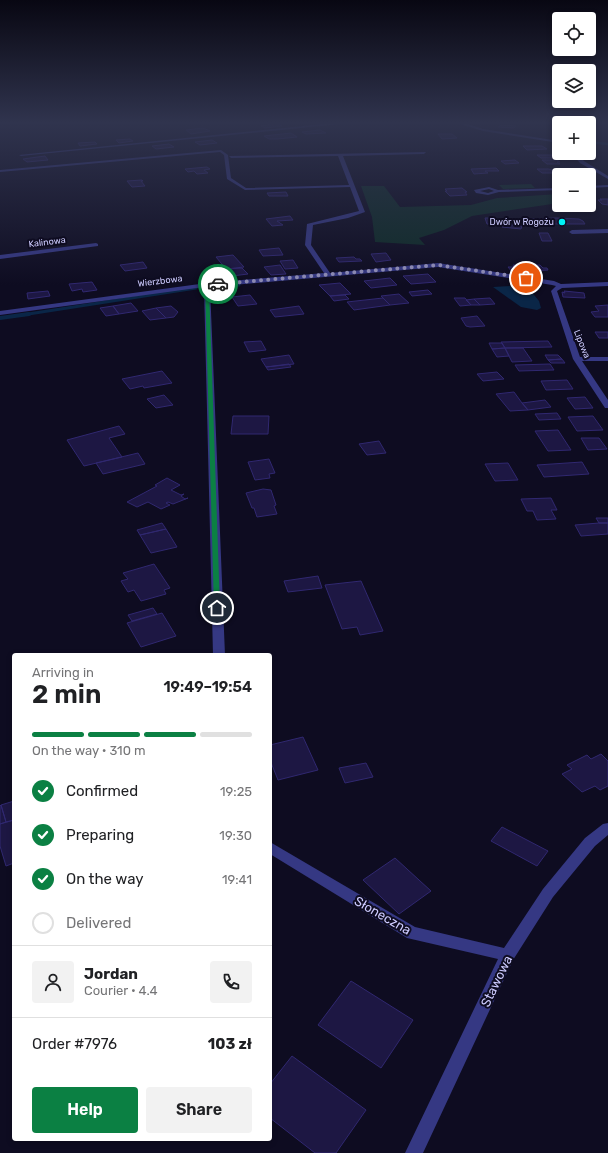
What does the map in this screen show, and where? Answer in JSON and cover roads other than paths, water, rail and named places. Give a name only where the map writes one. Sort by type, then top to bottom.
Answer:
[{"type":"street","points":[[229,177],[229,179],[245,189],[352,186]]},
{"type":"street","points":[[328,274],[308,245],[310,224],[346,217],[362,212],[348,177]]},
{"type":"street","points":[[596,187],[608,186]]},
{"type":"street","points":[[498,191],[552,189]]},
{"type":"street","points":[[572,232],[608,231]]},
{"type":"street","name":"Kalinowa","points":[[0,257],[96,245]]},
{"type":"street","name":"Wierzbowa","points":[[0,313],[207,285],[438,265],[554,283],[560,286],[608,284]]},
{"type":"street","points":[[207,285],[219,653]]},
{"type":"street","name":"Lipowa","points":[[560,286],[554,291],[577,359],[608,406]]},
{"type":"street","points":[[577,359],[608,359]]},
{"type":"street","name":"Stawowa","points":[[414,1153],[508,954],[548,893],[590,842],[608,828]]},
{"type":"street","name":"Słoneczna","points":[[272,848],[412,933],[508,954]]},
{"type":"water","points":[[510,286],[530,290],[539,301],[541,308],[537,310],[521,307],[493,287]]},
{"type":"waterway","points":[[218,286],[239,285]]},
{"type":"waterway","points":[[24,315],[196,288]]},
{"type":"waterway","points":[[24,315],[29,314]]},
{"type":"waterway","points":[[0,318],[24,315]]},
{"type":"place","name":"Dwór w Rogożu","points":[[562,222]]}]
